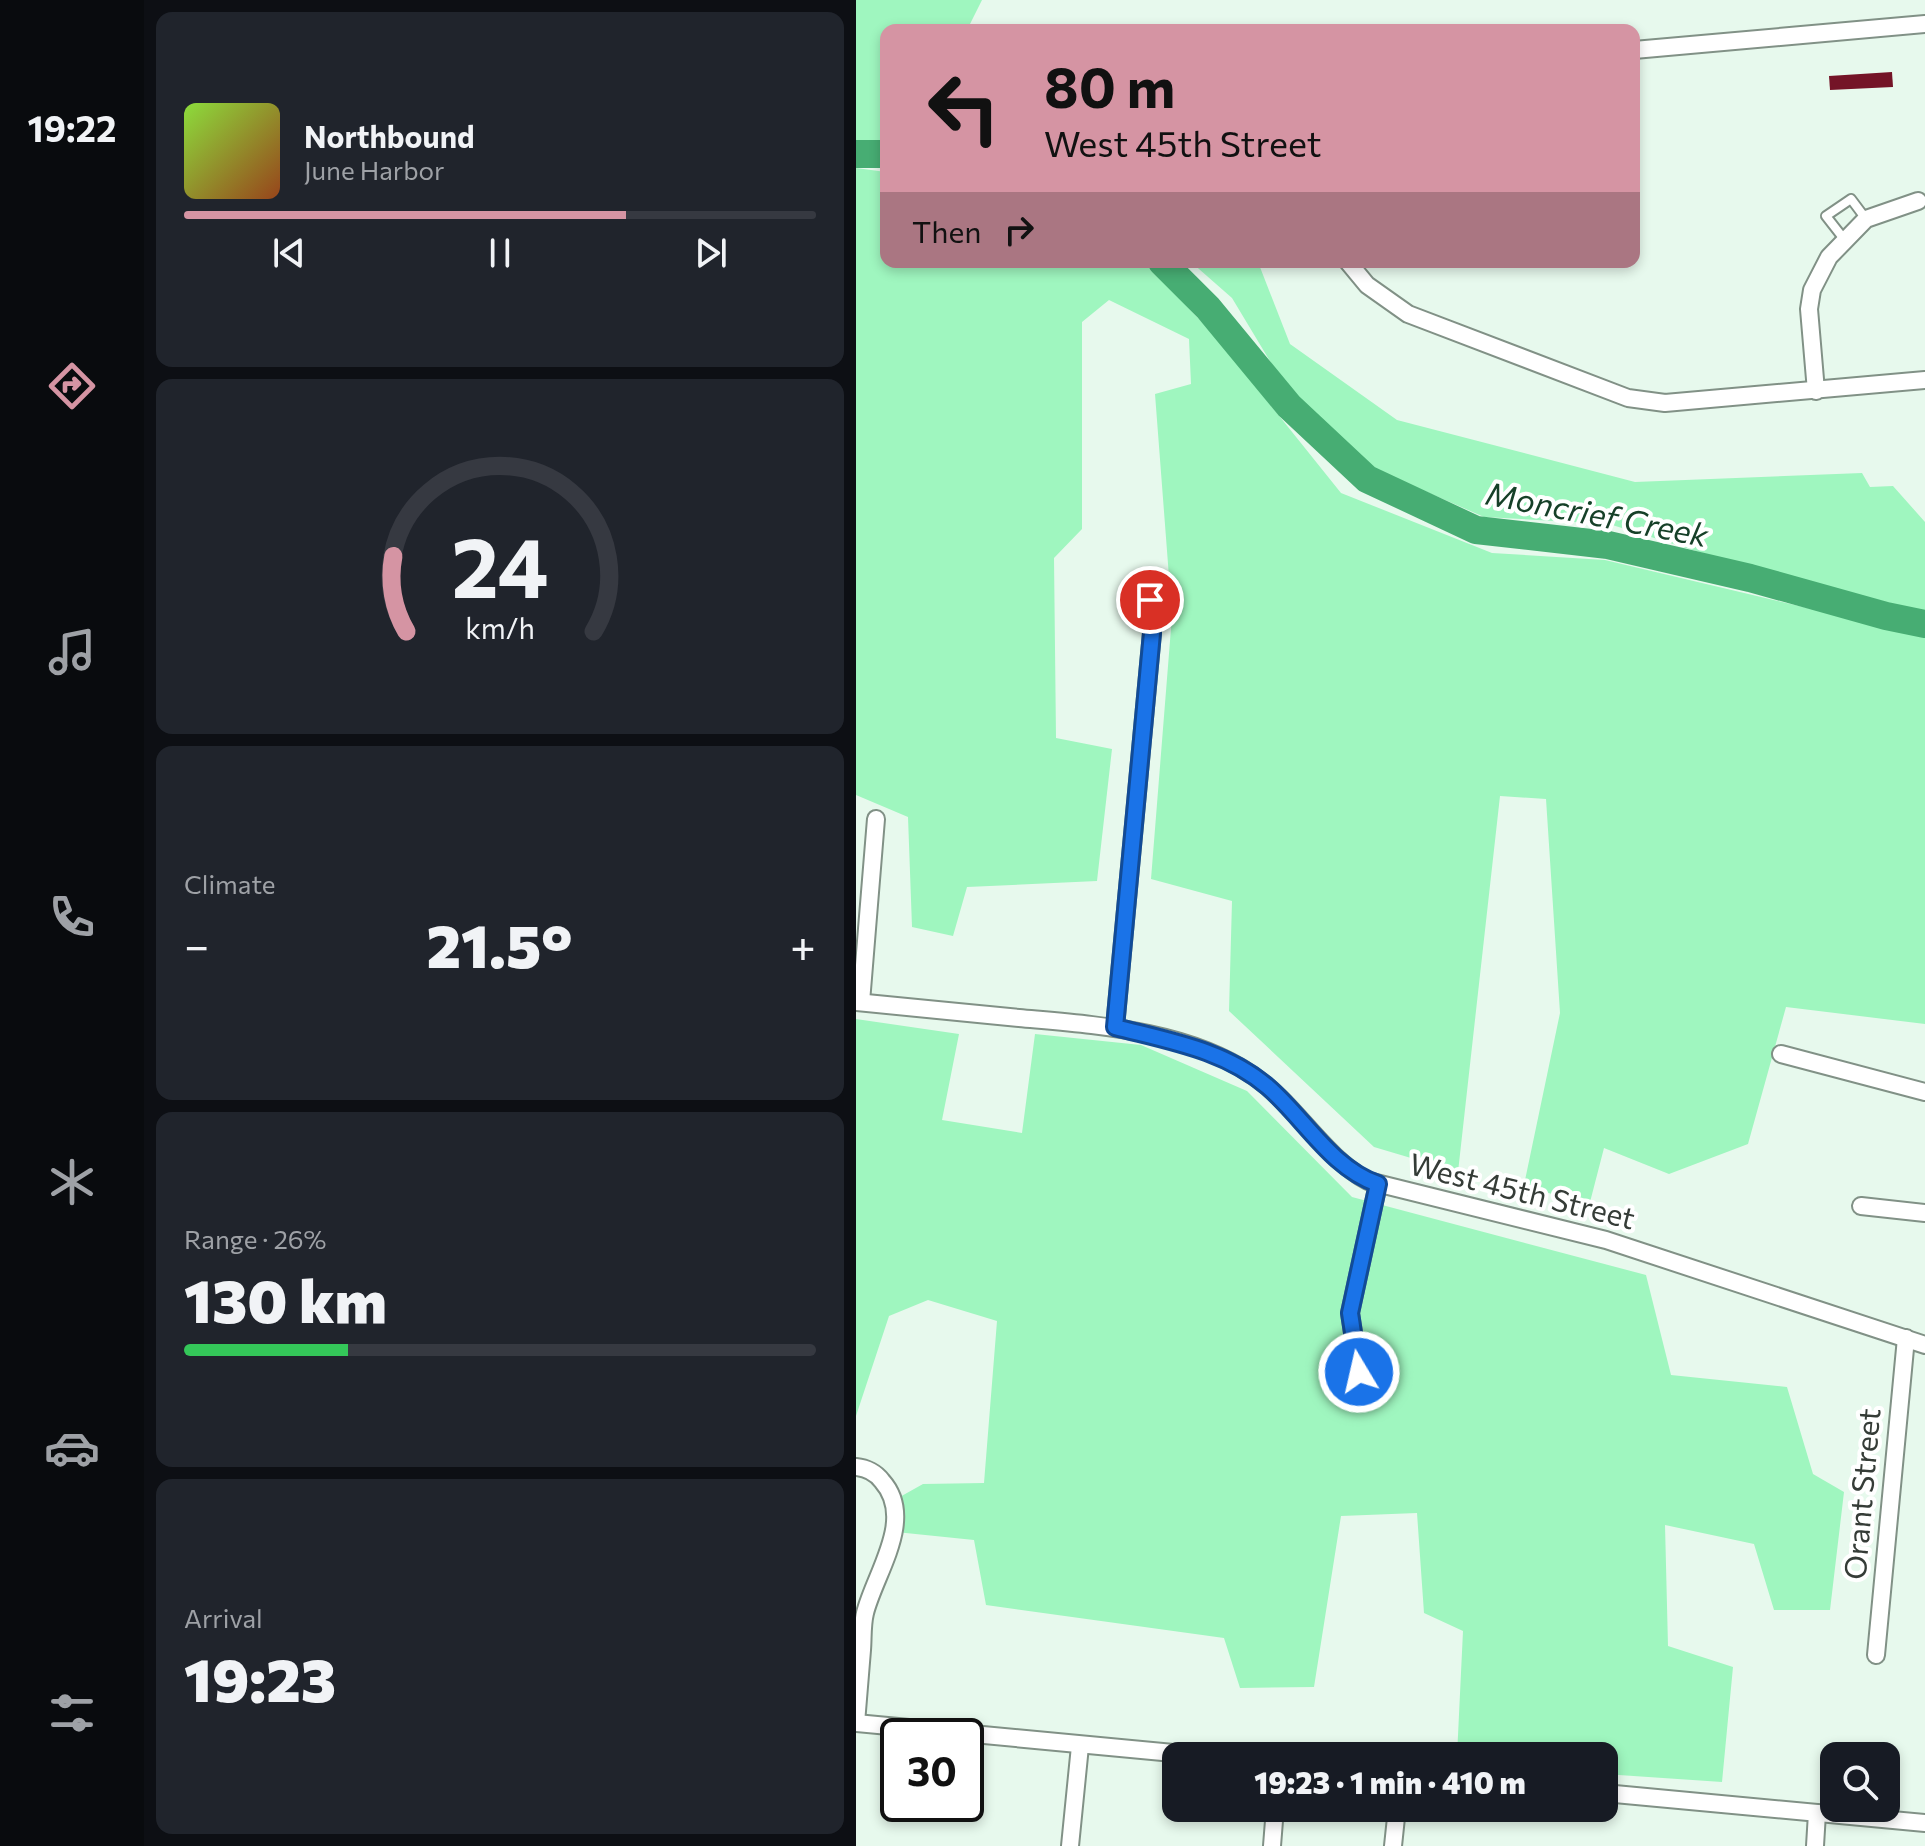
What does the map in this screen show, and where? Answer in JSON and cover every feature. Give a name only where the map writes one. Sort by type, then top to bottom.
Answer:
[{"type":"street","points":[[1640,49],[1925,24]]},
{"type":"street","points":[[1816,391],[1808,329],[1812,290],[1829,257],[1866,219],[1918,201]]},
{"type":"street","points":[[1353,268],[1367,285],[1408,314],[1628,398],[1665,403],[1925,380]]},
{"type":"street","points":[[1115,1027],[1152,633],[1150,600]]},
{"type":"street","points":[[858,1002],[876,819]]},
{"type":"street","name":"West 45th Street","points":[[858,1002],[1115,1027],[1196,1047],[1252,1074],[1270,1088],[1353,1173],[1378,1184],[1606,1240],[1925,1345]]},
{"type":"street","points":[[1781,1054],[1925,1092]]},
{"type":"street","points":[[1359,1372],[1350,1313],[1378,1184]]},
{"type":"street","points":[[1861,1206],[1925,1213]]},
{"type":"street","name":"Orant Street","points":[[1876,1655],[1906,1338]]},
{"type":"street","points":[[856,1467],[879,1477],[895,1504],[895,1524],[883,1570],[865,1614],[856,1723],[1162,1753]]},
{"type":"street","points":[[1070,1846],[1080,1746]]},
{"type":"street","points":[[1618,1794],[1925,1823]]},
{"type":"street","points":[[1815,1846],[1817,1813]]},
{"type":"street","points":[[1272,1846],[1274,1822]]},
{"type":"street","points":[[1393,1846],[1396,1822]]},
{"type":"lane","points":[[1844,239],[1826,216],[1851,199],[1866,219]]},
{"type":"green space","points":[[856,0],[982,0],[970,24],[880,24],[880,140],[856,142]]},
{"type":"green space","points":[[856,168],[880,171],[880,268],[1151,268],[1215,336],[1341,493],[1492,553],[1605,560],[1925,636],[1925,1024],[1786,1007],[1748,1144],[1669,1174],[1604,1148],[1589,1206],[1524,1185],[1560,1013],[1546,799],[1500,796],[1458,1172],[1374,1147],[1229,1011],[1232,901],[1151,879],[1172,616],[1155,394],[1191,384],[1189,339],[1109,300],[1082,322],[1082,529],[1054,558],[1056,738],[1112,749],[1097,881],[967,887],[953,936],[912,927],[908,817],[856,795]]},
{"type":"green space","points":[[1198,268],[1260,268],[1290,344],[1397,420],[1635,482],[1862,473],[1870,487],[1893,486],[1925,522],[1925,617],[1890,611],[1609,524],[1484,517],[1372,468],[1282,381],[1232,298]]},
{"type":"green space","points":[[856,1019],[959,1034],[942,1120],[1022,1133],[1035,1034],[1141,1045],[1247,1091],[1352,1197],[1646,1275],[1671,1375],[1787,1387],[1813,1474],[1844,1492],[1830,1610],[1774,1610],[1754,1544],[1665,1525],[1668,1646],[1733,1667],[1722,1782],[1618,1775],[1618,1742],[1458,1742],[1463,1631],[1424,1613],[1417,1513],[1341,1516],[1314,1687],[1240,1688],[1224,1638],[986,1605],[974,1540],[896,1532],[898,1498],[923,1484],[984,1483],[997,1321],[928,1300],[889,1316],[856,1416]]},
{"type":"building","points":[[1892,72],[1893,87],[1830,90],[1829,76]]},
{"type":"waterway","name":"Moncrief Creek","points":[[856,154],[880,154]]},
{"type":"waterway","name":"Moncrief Creek","points":[[1168,268],[1208,308],[1289,406],[1367,479],[1476,530],[1608,545],[1925,624]]},
{"type":"route","points":[[1150,600],[1152,633],[1115,1027],[1196,1047],[1252,1074],[1270,1088],[1353,1173],[1378,1184],[1350,1313],[1359,1372]]}]
